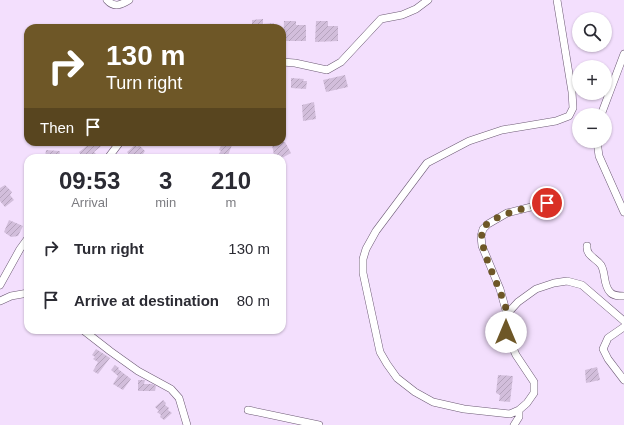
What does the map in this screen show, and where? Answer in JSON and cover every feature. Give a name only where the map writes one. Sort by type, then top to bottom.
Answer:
[{"type":"street","points":[[107,0],[116,5],[122,5],[129,0]]},
{"type":"street","points":[[286,62],[327,70],[341,62],[381,19],[402,15],[416,9],[428,0]]},
{"type":"street","points":[[557,0],[572,92],[573,108],[569,116],[556,121],[502,130],[469,141],[427,163],[376,231],[366,249],[363,259],[363,272],[380,352],[397,378],[415,392],[433,402],[464,409],[510,414],[519,410],[534,393],[534,382],[516,355],[506,332],[505,322],[507,314],[518,302],[536,289],[554,283],[567,281],[582,285],[624,321]]},
{"type":"street","points":[[604,108],[624,54]]},
{"type":"street","points":[[598,148],[599,156],[624,212]]},
{"type":"street","points":[[507,314],[500,289],[482,246],[481,236],[483,229],[488,224],[508,213],[547,203]]},
{"type":"street","points":[[0,285],[24,244]]},
{"type":"street","points":[[586,246],[586,250],[602,268],[607,288],[610,292],[614,295],[624,296]]},
{"type":"street","points":[[0,301],[11,296],[24,294]]},
{"type":"street","points":[[624,327],[608,338],[603,349],[608,359],[624,380]]},
{"type":"street","points":[[88,334],[138,371],[172,389],[179,398],[187,425]]},
{"type":"street","points":[[248,410],[319,425]]},
{"type":"street","points":[[514,425],[519,417],[519,410]]},
{"type":"building","points":[[263,19],[263,24],[252,24],[252,20]]},
{"type":"building","points":[[284,21],[296,21],[296,25],[306,25],[306,41],[286,41],[286,24],[284,24]]},
{"type":"building","points":[[316,21],[328,21],[328,26],[338,26],[338,41],[315,42]]},
{"type":"building","points":[[345,75],[348,87],[326,92],[323,80]]},
{"type":"building","points":[[291,78],[304,79],[303,81],[307,81],[306,89],[291,88]]},
{"type":"building","points":[[314,102],[316,119],[303,121],[302,105]]},
{"type":"building","points":[[286,144],[291,153],[286,156],[286,154],[274,154],[272,146],[286,146]]},
{"type":"building","points":[[87,146],[101,146],[94,152],[96,154],[80,154],[79,152]]},
{"type":"building","points":[[134,146],[140,146],[145,151],[143,154],[129,154],[127,152]]},
{"type":"building","points":[[221,146],[232,146],[228,154],[219,154],[221,151],[219,150]]},
{"type":"building","points":[[46,150],[60,151],[60,154],[46,154]]},
{"type":"building","points":[[5,185],[12,192],[10,195],[14,200],[5,207],[0,201],[0,188]]},
{"type":"building","points":[[9,220],[23,226],[18,236],[11,237],[4,232]]},
{"type":"building","points":[[96,349],[110,358],[98,374],[93,371],[98,362],[93,359],[95,357],[92,355]]},
{"type":"building","points":[[115,365],[131,379],[123,390],[113,384],[118,376],[111,370]]},
{"type":"building","points":[[597,367],[600,380],[586,383],[585,370]]},
{"type":"building","points":[[498,375],[513,376],[510,402],[499,401],[500,395],[496,393]]},
{"type":"building","points":[[138,380],[145,380],[144,384],[152,384],[156,386],[155,391],[138,391]]},
{"type":"building","points":[[163,400],[166,403],[165,405],[169,408],[168,410],[172,413],[164,420],[160,417],[161,415],[157,412],[159,411],[155,407]]},
{"type":"route","points":[[506,332],[505,322],[507,314],[500,289],[482,246],[481,236],[483,229],[488,224],[508,213],[547,203]]}]
